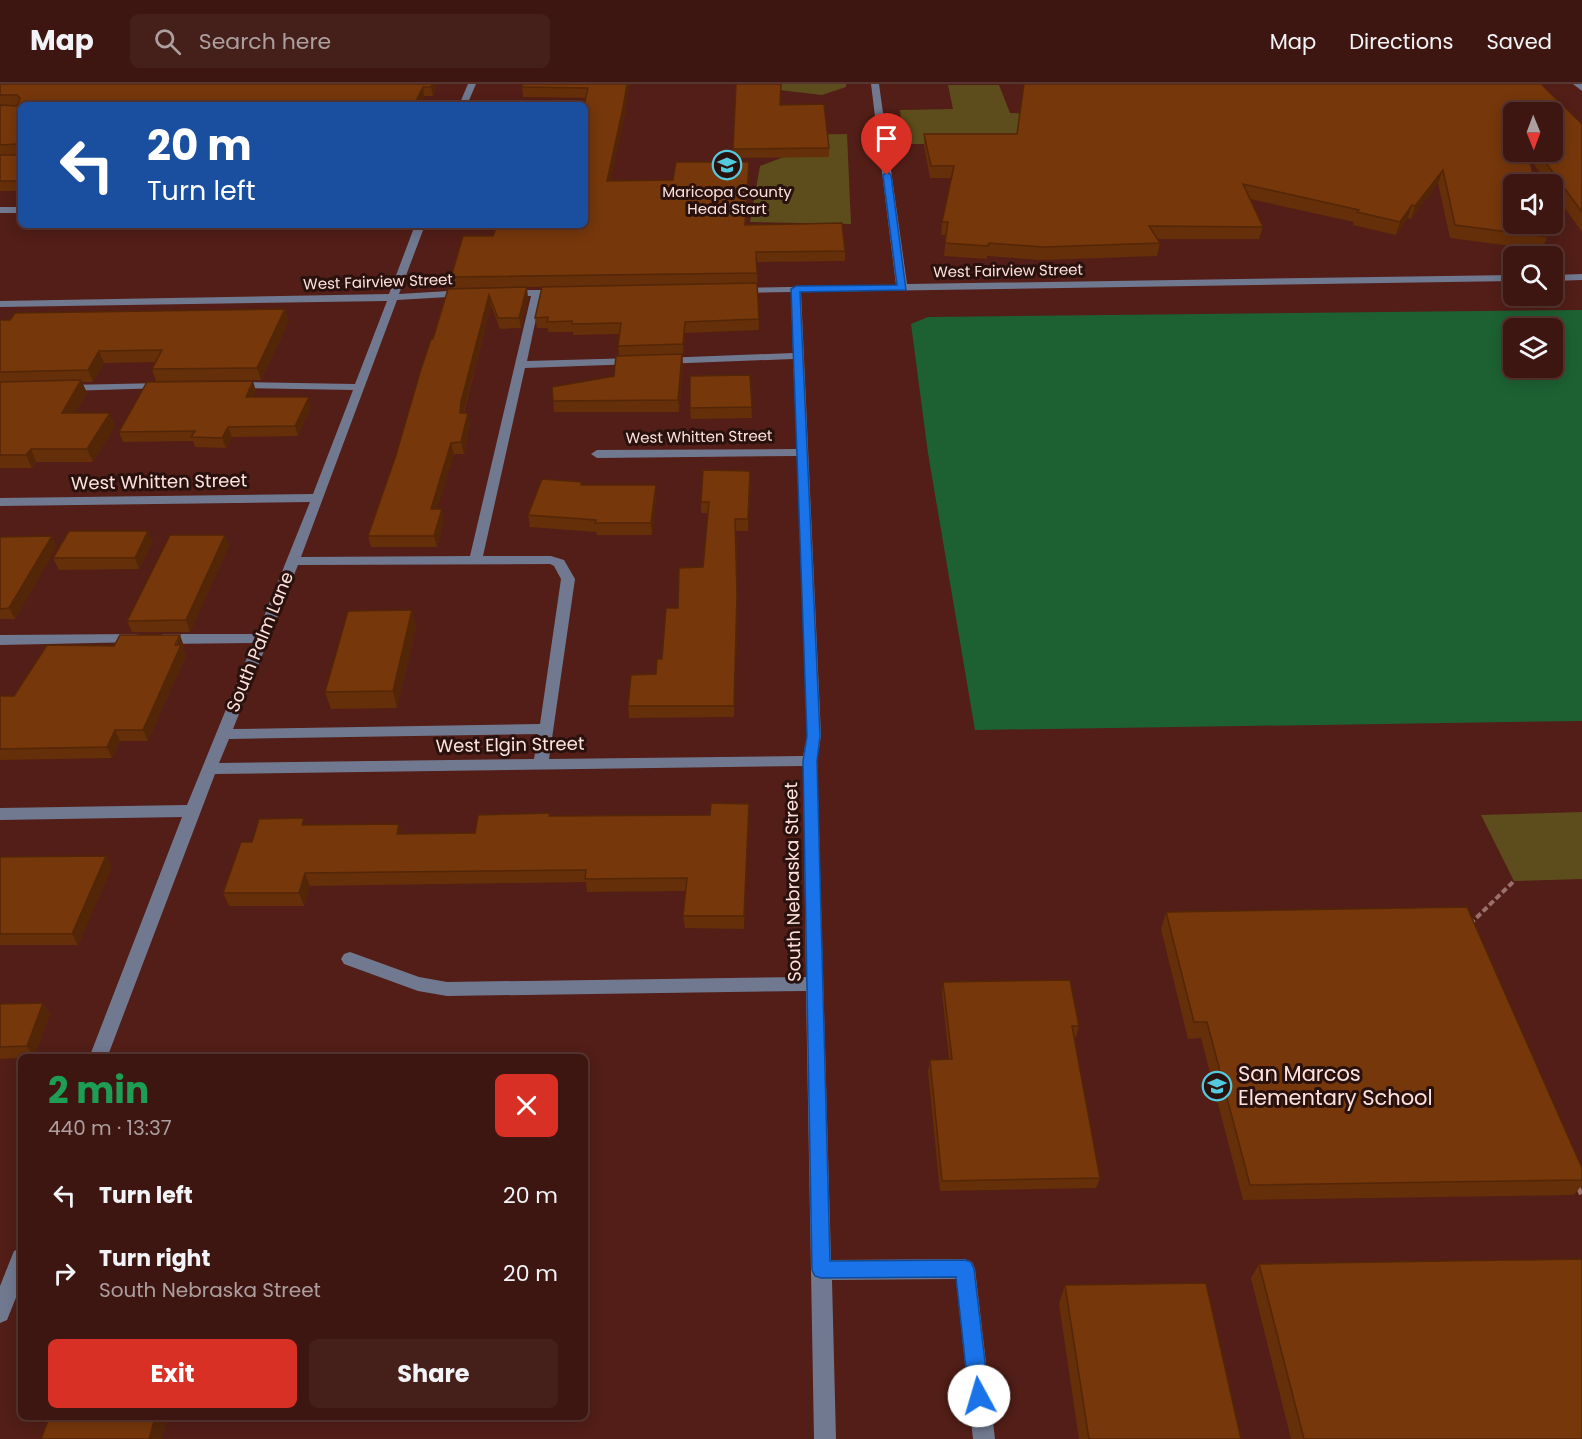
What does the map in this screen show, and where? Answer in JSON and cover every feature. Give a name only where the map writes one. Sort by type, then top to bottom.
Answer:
[{"type":"street","points":[[464,102],[472,84]]},
{"type":"street","points":[[875,84],[902,288]]},
{"type":"street","points":[[1577,84],[1582,89]]},
{"type":"street","points":[[0,210],[18,210]]},
{"type":"street","name":"South Palm Lane","points":[[100,1054],[192,811],[318,498],[419,228]]},
{"type":"street","points":[[1563,278],[1582,277]]},
{"type":"street","name":"West Fairview Street","points":[[725,290],[1503,278]]},
{"type":"street","name":"South Nebraska Street","points":[[796,289],[814,736],[810,761],[825,1439]]},
{"type":"street","points":[[476,560],[537,292]]},
{"type":"street","points":[[494,293],[572,292]]},
{"type":"street","name":"West Fairview Street","points":[[0,304],[360,299],[472,293]]},
{"type":"street","points":[[520,365],[798,356]]},
{"type":"street","points":[[59,388],[177,386]]},
{"type":"street","points":[[224,386],[360,387]]},
{"type":"street","name":"West Whitten Street","points":[[597,454],[802,452]]},
{"type":"street","name":"West Whitten Street","points":[[0,502],[318,498]]},
{"type":"street","points":[[292,561],[551,560],[559,563],[568,579],[541,764]]},
{"type":"street","points":[[0,640],[262,638]]},
{"type":"street","points":[[223,734],[546,729]]},
{"type":"street","name":"West Elgin Street","points":[[210,769],[810,761]]},
{"type":"street","points":[[0,814],[192,811]]},
{"type":"street","points":[[350,959],[418,984],[447,989],[815,984]]},
{"type":"street","points":[[0,1313],[18,1266]]},
{"type":"street","points":[[821,1270],[965,1269],[984,1439]]},
{"type":"path","points":[[1464,930],[1515,881]]},
{"type":"path","points":[[1577,1185],[1582,1196]]},
{"type":"shaded area","points":[[753,84],[846,84],[846,87],[822,95],[754,87]]},
{"type":"shaded area","points":[[948,85],[999,85],[1010,113],[1063,115],[1015,144],[904,144],[900,110],[953,109]]},
{"type":"shaded area","points":[[847,134],[851,224],[750,222],[760,166],[789,155],[786,135]]},
{"type":"shaded area","points":[[1582,310],[1582,721],[975,730],[928,453],[911,324],[928,317]]},
{"type":"shaded area","points":[[1582,812],[1582,879],[1514,881],[1481,815]]},
{"type":"building","points":[[0,84],[432,84],[431,87],[423,87],[416,102],[18,102],[20,98],[17,95],[0,95]]},
{"type":"building","points":[[523,84],[627,84],[607,181],[673,180],[676,162],[749,162],[745,225],[842,223],[845,251],[756,252],[757,273],[451,277],[463,236],[493,236],[496,228],[588,228],[588,102],[585,102],[588,88],[522,87]]},
{"type":"building","points":[[736,84],[781,84],[780,105],[824,104],[829,148],[733,149]]},
{"type":"building","points":[[1024,84],[1541,84],[1559,102],[1503,102],[1503,162],[1530,162],[1533,174],[1503,174],[1503,231],[1455,225],[1443,170],[1400,222],[1357,212],[1359,210],[1243,184],[1263,227],[1149,226],[1160,243],[1043,247],[945,243],[948,222],[942,222],[954,166],[931,166],[924,134],[1017,134]]},
{"type":"building","points":[[18,103],[18,148],[17,144],[0,145],[0,105],[17,106]]},
{"type":"building","points":[[1563,105],[1582,124],[1582,212],[1563,186],[1563,174],[1554,174],[1545,162],[1563,162]]},
{"type":"building","points":[[18,154],[18,181],[0,181],[0,155]]},
{"type":"building","points":[[1524,234],[1546,234],[1547,237]]},
{"type":"building","points":[[757,283],[759,319],[685,322],[683,344],[618,346],[621,323],[572,324],[572,321],[547,322],[548,317],[535,318],[542,287]]},
{"type":"building","points":[[527,287],[519,318],[498,318],[489,295],[461,402],[460,413],[468,413],[461,442],[451,443],[431,509],[442,509],[434,536],[368,536],[448,289]]},
{"type":"building","points":[[285,309],[257,368],[152,369],[162,350],[99,351],[88,370],[0,372],[0,320],[10,320],[15,313]]},
{"type":"building","points":[[682,354],[678,400],[553,401],[552,387],[614,376],[616,356]]},
{"type":"building","points":[[750,375],[752,407],[690,408],[690,376]]},
{"type":"building","points":[[81,380],[62,413],[110,413],[87,449],[31,449],[26,455],[0,455],[0,382]]},
{"type":"building","points":[[253,381],[246,397],[309,397],[295,426],[228,427],[222,438],[191,437],[195,431],[119,432],[147,382]]},
{"type":"building","points":[[703,470],[750,471],[748,519],[735,519],[737,594],[734,706],[628,706],[631,675],[656,674],[657,659],[662,659],[666,608],[678,608],[679,568],[703,567],[709,502],[701,502]]},
{"type":"building","points":[[542,479],[582,482],[581,485],[656,485],[651,523],[595,523],[596,520],[528,515]]},
{"type":"building","points":[[69,531],[148,531],[135,558],[53,558]]},
{"type":"building","points":[[170,535],[225,535],[186,620],[127,621]]},
{"type":"building","points":[[52,536],[9,608],[0,609],[0,537]]},
{"type":"building","points":[[412,610],[393,691],[325,692],[348,611]]},
{"type":"building","points":[[120,635],[180,635],[175,645],[181,645],[143,730],[115,730],[107,747],[0,749],[0,696],[14,696],[47,645],[114,646]]},
{"type":"building","points":[[711,803],[749,804],[744,916],[683,916],[687,878],[585,879],[586,870],[305,873],[299,893],[223,893],[241,842],[252,842],[259,819],[304,818],[302,825],[399,824],[397,834],[475,833],[478,815],[550,813],[549,816],[710,815]]},
{"type":"building","points":[[106,856],[72,934],[0,934],[0,857]]},
{"type":"building","points":[[1467,907],[1582,1168],[1582,1180],[1250,1185],[1207,1022],[1194,1022],[1166,912]]},
{"type":"building","points":[[1070,980],[1079,1026],[1072,1026],[1100,1178],[942,1181],[930,1060],[952,1059],[943,982]]},
{"type":"building","points":[[43,1003],[27,1046],[0,1047],[0,1004]]},
{"type":"building","points":[[1582,1259],[1582,1439],[1304,1439],[1259,1264]]},
{"type":"building","points":[[1206,1283],[1241,1439],[1089,1439],[1065,1285]]},
{"type":"building","points":[[48,1420],[154,1420],[149,1439],[41,1439]]},
{"type":"place","name":"Maricopa County Head Start","points":[[727,165]]},
{"type":"place","name":"San Marcos Elementary School","points":[[1217,1086]]},
{"type":"route","points":[[887,175],[902,288],[796,289],[814,736],[810,761],[821,1270],[965,1269],[979,1396]]}]
